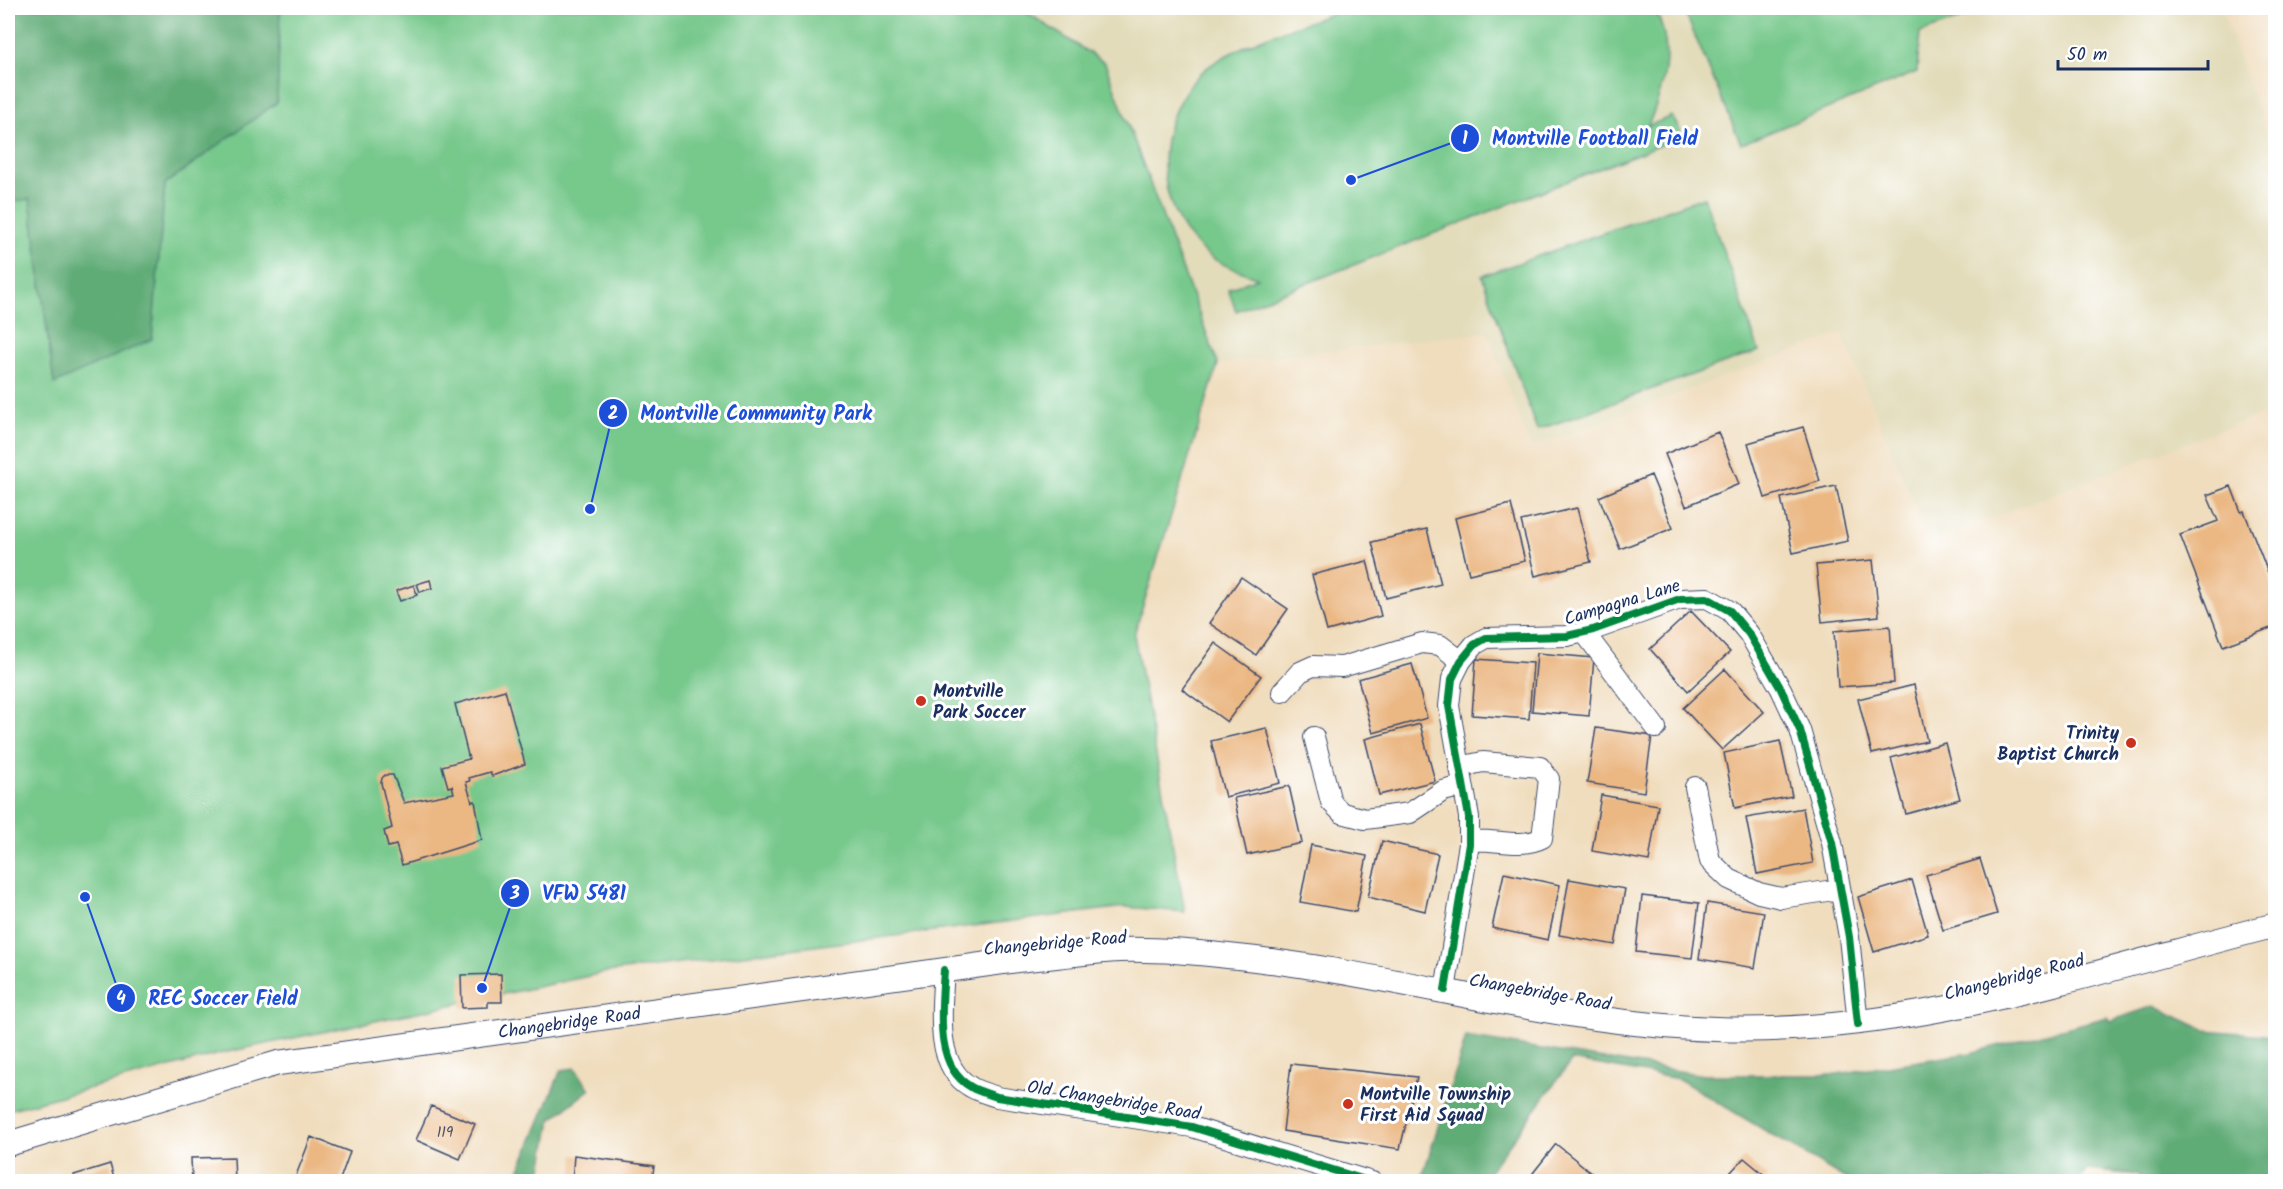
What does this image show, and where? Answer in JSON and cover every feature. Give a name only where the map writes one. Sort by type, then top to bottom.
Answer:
[{"type":"main road","name":"Changebridge Road","points":[[8,1144],[278,1063],[1017,960],[1122,950],[1228,956],[1445,990],[1608,1020],[1663,1026],[1785,1029],[1858,1024],[1921,1015],[2014,994],[2276,925]]},
{"type":"street","name":"Campagna Lane","points":[[1445,990],[1469,840],[1469,817],[1449,706],[1452,679],[1461,661],[1474,645],[1486,638],[1553,637],[1584,632],[1653,607],[1693,597],[1707,598],[1730,611],[1749,634],[1781,689],[1800,730],[1832,843],[1849,937],[1858,1024]]},
{"type":"street","points":[[1584,632],[1656,728]]},
{"type":"street","points":[[1282,692],[1300,672],[1313,666],[1342,667],[1422,643],[1440,645],[1461,661]]},
{"type":"street","points":[[1314,737],[1331,802],[1342,813],[1365,819],[1410,813],[1483,762],[1540,767],[1548,779],[1542,838],[1530,844],[1488,838],[1469,840]]},
{"type":"street","points":[[1695,787],[1710,861],[1729,879],[1759,893],[1781,898],[1840,889]]},
{"type":"street","name":"Old Changebridge Road","points":[[944,970],[941,1011],[944,1042],[952,1068],[971,1088],[997,1097],[1192,1127],[1372,1182]]},
{"type":"shaded area","points":[[1013,8],[2221,8],[2275,157],[2275,409],[1930,541],[1842,333],[1531,448],[1487,332],[1218,364],[1105,63]]},
{"type":"green space","points":[[8,8],[280,8],[277,102],[165,184],[152,339],[54,384],[30,199],[8,202]]},
{"type":"green space","points":[[280,8],[1020,8],[1105,63],[1218,364],[1134,635],[1185,912],[1125,907],[608,972],[223,1053],[8,1110],[8,202],[30,198],[54,383],[152,339],[165,184],[277,102]]},
{"type":"green space","points":[[1347,8],[1654,8],[1665,38],[1666,53],[1663,82],[1648,126],[1672,116],[1683,136],[1236,311],[1228,289],[1258,278],[1228,267],[1208,255],[1186,232],[1174,211],[1167,189],[1164,166],[1171,119],[1196,78],[1209,66],[1245,46]]},
{"type":"green space","points":[[1683,8],[1991,8],[1920,33],[1917,72],[1741,144]]},
{"type":"green space","points":[[1704,197],[1759,351],[1537,430],[1482,276]]},
{"type":"green space","points":[[2154,1006],[2205,1030],[2275,1036],[2275,1181],[2140,1181],[2138,1175],[2088,1170],[2079,1181],[1849,1181],[1679,1079],[1572,1060],[1482,1181],[1421,1181],[1466,1037],[1704,1075],[1831,1075],[1970,1053],[2107,1017],[2110,1021]]},
{"type":"green space","points":[[575,1068],[590,1089],[551,1120],[540,1181],[515,1181],[561,1070]]},
{"type":"building","points":[[1803,427],[1820,481],[1765,498],[1748,443]]},
{"type":"building","points":[[1718,432],[1739,484],[1686,506],[1665,454]]},
{"type":"building","points":[[1651,475],[1673,528],[1620,549],[1599,497]]},
{"type":"building","points":[[1836,486],[1848,541],[1793,553],[1781,498]]},
{"type":"building","points":[[2231,486],[2241,512],[2244,511],[2276,593],[2276,626],[2223,646],[2180,535],[2218,521],[2207,495]]},
{"type":"building","points":[[1511,504],[1525,561],[1469,574],[1455,518]]},
{"type":"building","points":[[1577,508],[1591,562],[1535,576],[1521,521]]},
{"type":"building","points":[[1427,529],[1441,584],[1386,598],[1372,542]]},
{"type":"building","points":[[1873,560],[1879,616],[1822,622],[1816,565]]},
{"type":"building","points":[[1367,561],[1381,616],[1327,631],[1312,575]]},
{"type":"building","points":[[1241,577],[1288,609],[1256,655],[1209,623]]},
{"type":"building","points":[[430,580],[432,588],[420,592],[417,584]]},
{"type":"building","points":[[414,585],[417,595],[400,601],[396,591]]},
{"type":"building","points":[[1691,611],[1730,652],[1688,691],[1650,649]]},
{"type":"building","points":[[1890,626],[1894,683],[1838,687],[1834,631]]},
{"type":"building","points":[[1215,643],[1261,676],[1227,722],[1182,689]]},
{"type":"building","points":[[1537,653],[1594,658],[1589,716],[1532,711]]},
{"type":"building","points":[[1476,659],[1533,663],[1529,719],[1472,715]]},
{"type":"building","points":[[1412,664],[1427,718],[1373,733],[1358,679]]},
{"type":"building","points":[[1725,669],[1764,712],[1722,750],[1683,708]]},
{"type":"building","points":[[1914,685],[1927,741],[1872,754],[1858,699]]},
{"type":"building","points":[[505,690],[525,764],[492,776],[490,772],[469,778],[470,781],[466,782],[472,802],[475,801],[482,840],[402,865],[396,845],[388,847],[384,831],[392,828],[381,783],[382,778],[385,775],[393,775],[404,803],[454,793],[452,786],[448,787],[442,766],[469,759],[455,704]]},
{"type":"building","points":[[1420,724],[1435,781],[1379,795],[1365,739]]},
{"type":"building","points":[[1267,728],[1280,783],[1225,797],[1211,741]]},
{"type":"building","points":[[1596,728],[1652,736],[1644,792],[1587,783]]},
{"type":"building","points":[[1780,741],[1792,796],[1735,808],[1724,753]]},
{"type":"building","points":[[1945,743],[1960,799],[1906,814],[1891,758]]},
{"type":"building","points":[[1289,786],[1302,843],[1247,855],[1234,798]]},
{"type":"building","points":[[1601,795],[1658,805],[1649,861],[1592,851]]},
{"type":"building","points":[[1803,808],[1813,863],[1757,874],[1746,818]]},
{"type":"building","points":[[1382,841],[1438,854],[1425,911],[1368,897]]},
{"type":"building","points":[[1311,845],[1367,856],[1356,912],[1300,902]]},
{"type":"building","points":[[1980,859],[1997,914],[1943,930],[1926,875]]},
{"type":"building","points":[[1504,873],[1560,885],[1548,940],[1492,928]]},
{"type":"building","points":[[1569,879],[1625,889],[1615,945],[1559,935]]},
{"type":"building","points":[[1912,880],[1928,935],[1874,952],[1858,897]]},
{"type":"building","points":[[1642,896],[1699,903],[1692,958],[1636,952]]},
{"type":"building","points":[[1707,903],[1764,912],[1755,968],[1699,959]]},
{"type":"building","points":[[501,974],[502,1002],[488,1002],[488,1007],[462,1008],[461,975]]},
{"type":"building","name":"Montville Township First Aid Squad","points":[[1291,1064],[1417,1077],[1400,1149],[1283,1131]]},
{"type":"building","points":[[431,1106],[475,1124],[460,1159],[416,1140]]},
{"type":"building","points":[[311,1137],[350,1152],[339,1182],[305,1182],[295,1178]]},
{"type":"building","points":[[1556,1144],[1598,1178],[1596,1182],[1543,1182],[1533,1173]]},
{"type":"building","points":[[574,1155],[654,1166],[652,1182],[572,1182]]},
{"type":"building","points":[[234,1157],[235,1182],[192,1182],[191,1158]]},
{"type":"building","points":[[1744,1158],[1767,1177],[1763,1182],[1740,1182],[1730,1173]]},
{"type":"building","points":[[110,1164],[115,1182],[76,1182],[74,1175]]},
{"type":"cycle path","points":[[1445,990],[1469,844],[1469,817],[1449,706],[1452,679],[1461,661],[1474,645],[1486,638],[1567,636],[1593,630],[1680,599],[1707,598],[1730,611],[1749,634],[1781,689],[1800,730],[1832,843],[1849,937],[1858,1024]]},
{"type":"cycle path","points":[[944,970],[942,1034],[945,1050],[950,1065],[959,1077],[974,1089],[997,1097],[1192,1127],[1372,1182]]},
{"type":"place","name":"Montville Football Field","points":[[1351,180]]},
{"type":"place","name":"Montville Community Park","points":[[590,509]]},
{"type":"place","name":"Montville Park Soccer","points":[[921,701]]},
{"type":"place","name":"Trinity Baptist Church","points":[[2131,743]]},
{"type":"place","name":"REC Soccer Field","points":[[85,897]]},
{"type":"place","name":"VFW 5481","points":[[482,988]]},
{"type":"place","name":"Montville Township First Aid Squad","points":[[1348,1104]]}]
